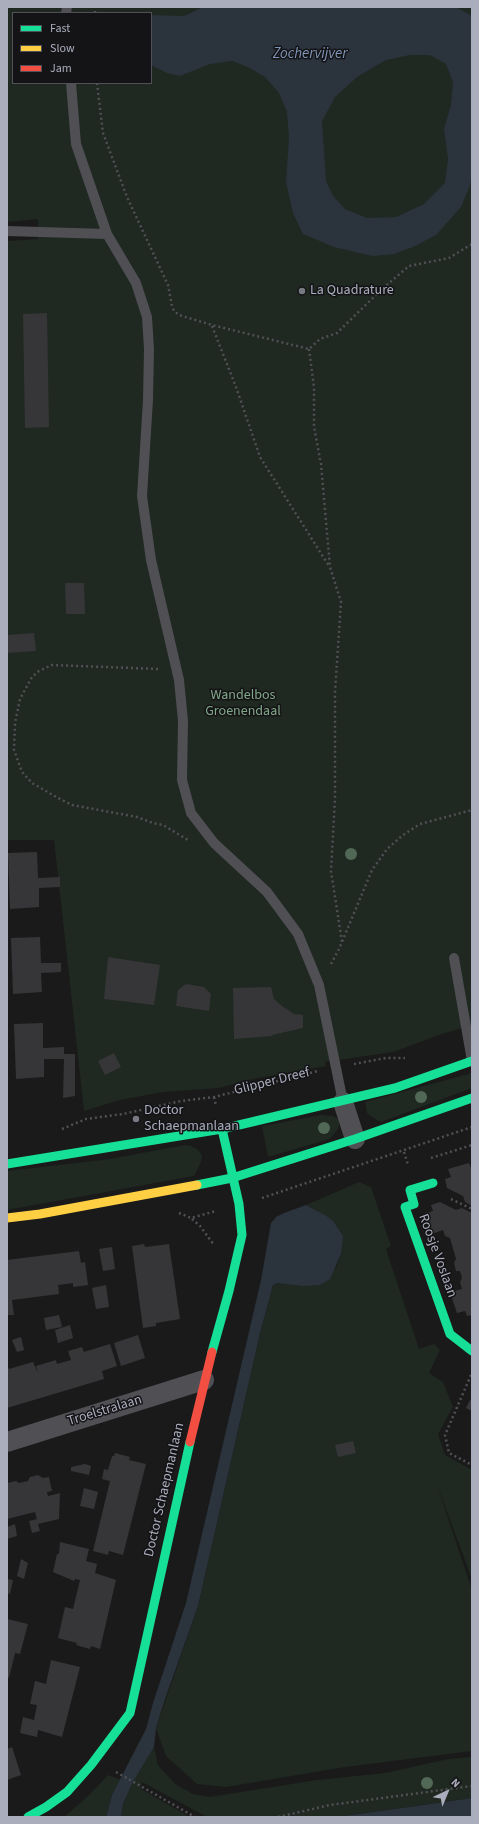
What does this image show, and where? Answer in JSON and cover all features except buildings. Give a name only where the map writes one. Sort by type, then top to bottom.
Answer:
[{"type":"street","points":[[7,1164],[222,1129],[343,1102],[395,1088],[472,1061]]},
{"type":"street","points":[[7,1218],[40,1214],[232,1178],[355,1139],[472,1098]]},
{"type":"street","points":[[343,1102],[355,1139]]},
{"type":"street","name":"Doctor Schaepmanlaan","points":[[28,1817],[46,1807],[67,1792],[91,1765],[130,1713],[204,1380],[229,1291],[242,1235],[239,1204],[222,1129]]},
{"type":"street","name":"Roosje Voslaan","points":[[434,1183],[410,1190],[414,1204],[405,1207],[450,1334],[472,1351]]},
{"type":"street","name":"Troelstralaan","points":[[7,1442],[204,1380]]},
{"type":"lane","points":[[71,84],[76,144],[107,234],[136,283],[147,317],[149,371],[142,496],[151,560],[176,670],[183,721],[182,780],[191,813],[214,843],[267,892],[298,934],[319,986],[343,1102]]},
{"type":"lane","points":[[7,231],[107,234]]},
{"type":"lane","points":[[454,958],[472,1061]]},
{"type":"path","points":[[97,84],[103,133],[127,197],[168,285],[174,311],[184,317],[212,325],[310,349]]},
{"type":"path","points":[[310,349],[320,339],[337,333],[381,290],[409,266],[449,258],[472,244]]},
{"type":"path","points":[[212,325],[236,387],[260,456],[330,567]]},
{"type":"path","points":[[310,349],[314,387],[314,427],[321,464],[330,567],[341,602],[335,692],[335,798],[331,872],[342,942]]},
{"type":"path","points":[[176,670],[52,666],[39,671],[32,677],[20,699],[15,723],[14,750],[22,772],[32,782],[72,805],[137,817],[163,825],[186,839],[198,842],[214,843]]},
{"type":"path","points":[[319,986],[342,942],[372,870],[387,849],[403,835],[420,824],[472,810]]},
{"type":"path","name":"Glipper Dreef","points":[[59,1130],[86,1118],[123,1114],[181,1101],[214,1097],[311,1072],[386,1058],[408,1058]]},
{"type":"path","points":[[365,1165],[472,1128]]},
{"type":"path","points":[[472,1374],[445,1435],[449,1453],[472,1465]]},
{"type":"path","points":[[116,1772],[195,1817]]},
{"type":"path","points":[[278,1817],[330,1805],[472,1786]]},
{"type":"green space","name":"Wandelbos Groenendaal","points":[[7,7],[472,7],[472,1025],[393,1052],[325,1062],[326,1066],[248,1080],[219,1088],[163,1092],[120,1100],[84,1111],[54,840],[7,840],[7,241],[38,239],[38,219],[7,222]]},
{"type":"green space","points":[[472,1073],[472,1088],[381,1122],[367,1113],[365,1102]]},
{"type":"green space","points":[[321,1115],[333,1116],[340,1120],[338,1129],[330,1139],[268,1157],[262,1126]]},
{"type":"green space","points":[[185,1145],[197,1149],[202,1155],[201,1162],[194,1176],[7,1210],[7,1171],[110,1159]]},
{"type":"green space","points":[[359,1182],[371,1187],[391,1246],[386,1249],[419,1349],[434,1344],[440,1350],[429,1373],[443,1382],[453,1407],[438,1434],[445,1455],[472,1470],[472,1579],[437,1485],[472,1590],[472,1751],[345,1767],[226,1787],[197,1784],[166,1756],[156,1728],[198,1606],[260,1333],[273,1285],[336,1268],[341,1254],[318,1211],[306,1205]]},
{"type":"green space","points":[[154,1747],[158,1765],[175,1784],[193,1794],[209,1797],[317,1780],[385,1773],[448,1759],[472,1757],[472,1798],[337,1817],[207,1817],[142,1782],[141,1789],[190,1817],[121,1817],[123,1804],[133,1782]]},
{"type":"green space","points":[[108,1775],[121,1780],[112,1795],[106,1817],[64,1817],[87,1797]]},
{"type":"water","name":"Zochervijver","points":[[203,7],[456,7],[472,16],[472,173],[470,185],[461,207],[436,235],[413,247],[394,254],[373,256],[359,253],[334,247],[303,234],[293,213],[286,182],[289,138],[287,112],[279,93],[265,77],[248,67],[232,61],[210,64],[180,76],[167,73],[152,66],[152,15],[184,16]],"holes":[[[410,55],[430,55],[446,64],[453,82],[451,105],[444,129],[448,159],[445,183],[424,204],[396,217],[367,218],[345,209],[333,196],[326,181],[322,121],[335,97],[357,77],[386,60]]]},
{"type":"water","points":[[306,1205],[333,1221],[343,1236],[341,1254],[330,1279],[320,1285],[303,1286],[278,1283],[273,1285],[260,1333],[198,1606],[164,1702],[156,1728],[154,1747],[133,1782],[123,1804],[121,1817],[106,1817],[112,1795],[146,1729],[186,1603],[261,1280],[271,1223],[276,1217]]},
{"type":"water","points":[[472,1798],[472,1817],[337,1817],[416,1806]]},
{"type":"traffic: fast","points":[[7,1164],[222,1129],[395,1088],[472,1061]]},
{"type":"traffic: fast","points":[[197,1185],[232,1178],[355,1139],[472,1098]]},
{"type":"traffic: fast","points":[[212,1352],[229,1291],[242,1235],[239,1204],[222,1129]]},
{"type":"traffic: fast","points":[[433,1183],[410,1190],[414,1204],[405,1207],[450,1334],[472,1351]]},
{"type":"traffic: fast","points":[[28,1817],[46,1807],[67,1792],[91,1765],[130,1713],[190,1442]]},
{"type":"traffic: slow","points":[[7,1218],[40,1214],[197,1185]]},
{"type":"traffic: jam","points":[[190,1442],[212,1352]]},
{"type":"place","name":"La Quadrature","points":[[302,291]]},
{"type":"place","name":"Doctor Schaepmanlaan","points":[[136,1119]]}]
